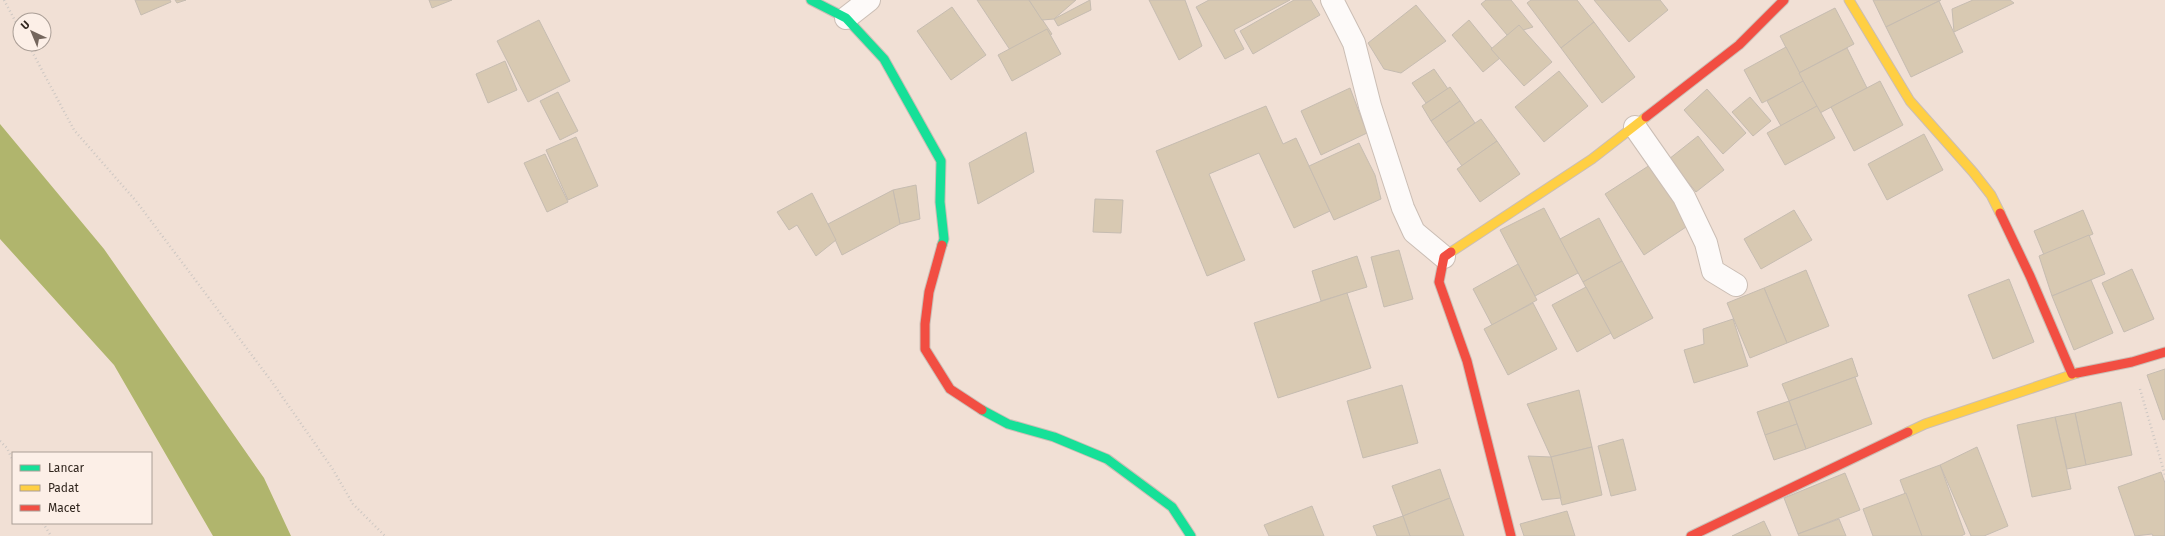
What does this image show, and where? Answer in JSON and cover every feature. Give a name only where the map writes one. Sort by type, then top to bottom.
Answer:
[{"type":"street","points":[[811,0],[846,18],[884,59],[941,161],[940,202],[944,239],[929,292],[925,324],[925,349],[950,389],[976,407],[1008,424],[1054,436],[1107,459],[1172,507],[1191,536]]},
{"type":"street","points":[[846,18],[869,0]]},
{"type":"street","points":[[1332,0],[1354,43],[1370,106],[1403,208],[1414,232],[1444,257]]},
{"type":"street","points":[[1511,536],[1467,361],[1439,282],[1444,257],[1592,159],[1635,127],[1739,45],[1784,0]]},
{"type":"street","points":[[1849,0],[1910,101],[1973,172],[1991,195],[2030,276],[2072,374]]},
{"type":"street","points":[[1635,127],[1684,197],[1706,243],[1713,271],[1736,285]]},
{"type":"street","points":[[1691,536],[1719,524],[1759,502],[1925,424],[2072,374],[2132,362],[2165,352]]},
{"type":"path","points":[[4,0],[12,15]]},
{"type":"path","points":[[32,52],[74,130],[136,201],[263,369],[332,468],[353,504],[385,536]]},
{"type":"path","points":[[2132,362],[2165,475]]},
{"type":"path","points":[[0,441],[7,448],[12,459]]},
{"type":"path","points":[[44,524],[51,536]]},
{"type":"shaded area","points":[[0,124],[104,249],[264,478],[291,536],[213,536],[114,365],[0,239]]},
{"type":"building","points":[[135,0],[170,0],[171,2],[141,15]]},
{"type":"building","points":[[175,0],[186,0],[177,3]]},
{"type":"building","points":[[429,0],[452,0],[432,8]]},
{"type":"building","points":[[977,0],[1029,0],[1052,34],[1016,59]]},
{"type":"building","points":[[1029,0],[1076,0],[1054,19],[1042,20]]},
{"type":"building","points":[[1090,0],[1091,10],[1058,26],[1054,19]]},
{"type":"building","points":[[1149,0],[1185,0],[1202,46],[1179,60]]},
{"type":"building","points":[[1209,0],[1290,0],[1234,30],[1244,49],[1225,59],[1196,7]]},
{"type":"building","points":[[1294,0],[1311,0],[1320,15],[1253,54],[1240,31]]},
{"type":"building","points":[[1486,0],[1511,0],[1533,27],[1507,35],[1481,4]]},
{"type":"building","points":[[1531,0],[1577,0],[1594,22],[1561,48],[1527,3]]},
{"type":"building","points":[[1594,0],[1660,0],[1668,10],[1629,42]]},
{"type":"building","points":[[1873,0],[1941,0],[1886,27]]},
{"type":"building","points":[[1973,0],[2010,0],[2014,3],[1954,32],[1952,9]]},
{"type":"building","points":[[1939,1],[1963,52],[1911,77],[1886,27]]},
{"type":"building","points":[[1416,5],[1446,41],[1401,73],[1384,69],[1368,43]]},
{"type":"building","points":[[952,7],[986,55],[951,80],[917,31]]},
{"type":"building","points":[[1835,8],[1854,44],[1799,73],[1780,36]]},
{"type":"building","points":[[539,20],[570,81],[528,102],[497,41]]},
{"type":"building","points":[[1469,20],[1500,58],[1483,72],[1452,35]]},
{"type":"building","points":[[1594,22],[1635,77],[1602,103],[1561,48]]},
{"type":"building","points":[[1519,25],[1552,62],[1524,86],[1491,49]]},
{"type":"building","points":[[1047,29],[1061,54],[1012,81],[998,55]]},
{"type":"building","points":[[1786,47],[1804,81],[1762,103],[1744,70]]},
{"type":"building","points":[[1847,48],[1867,88],[1820,113],[1799,73]]},
{"type":"building","points":[[505,61],[517,90],[488,103],[476,74]]},
{"type":"building","points":[[1434,69],[1448,89],[1426,103],[1412,83]]},
{"type":"building","points":[[1559,71],[1588,106],[1544,142],[1515,107]]},
{"type":"building","points":[[1803,81],[1817,106],[1781,126],[1767,101]]},
{"type":"building","points":[[1880,81],[1903,125],[1854,151],[1831,107]]},
{"type":"building","points":[[1450,87],[1460,101],[1431,121],[1422,106]]},
{"type":"building","points":[[1350,88],[1367,133],[1321,155],[1301,111]]},
{"type":"building","points":[[1707,89],[1746,133],[1723,154],[1684,110]]},
{"type":"building","points":[[558,92],[578,131],[560,140],[540,101]]},
{"type":"building","points":[[1750,97],[1771,121],[1753,136],[1732,112]]},
{"type":"building","points":[[1460,101],[1475,123],[1446,143],[1431,121]]},
{"type":"building","points":[[1266,106],[1283,144],[1296,138],[1330,211],[1294,228],[1259,153],[1209,174],[1245,260],[1207,276],[1156,151]]},
{"type":"building","points":[[1817,106],[1835,138],[1785,165],[1767,133]]},
{"type":"building","points":[[1481,119],[1497,141],[1462,166],[1446,143]]},
{"type":"building","points":[[1026,132],[1034,172],[978,204],[969,163]]},
{"type":"building","points":[[1924,134],[1943,170],[1887,200],[1868,164]]},
{"type":"building","points":[[1698,136],[1724,170],[1696,192],[1669,159]]},
{"type":"building","points":[[576,137],[598,186],[568,200],[546,150]]},
{"type":"building","points":[[1497,141],[1520,174],[1480,202],[1457,169]]},
{"type":"building","points":[[1359,143],[1375,175],[1381,199],[1334,220],[1309,166]]},
{"type":"building","points":[[545,154],[568,202],[547,212],[524,163]]},
{"type":"building","points":[[1650,165],[1689,225],[1644,255],[1605,194]]},
{"type":"building","points":[[916,185],[920,219],[900,224],[893,190]]},
{"type":"building","points":[[893,190],[900,224],[842,255],[828,224]]},
{"type":"building","points":[[812,193],[836,240],[816,256],[797,225],[789,230],[777,212]]},
{"type":"building","points":[[1095,199],[1123,200],[1121,233],[1093,232]]},
{"type":"building","points":[[1544,208],[1578,273],[1535,296],[1500,230]]},
{"type":"building","points":[[1794,210],[1812,240],[1761,269],[1744,239]]},
{"type":"building","points":[[2083,210],[2093,234],[2044,255],[2034,231]]},
{"type":"building","points":[[1599,218],[1622,261],[1583,282],[1560,239]]},
{"type":"building","points":[[2089,235],[2105,274],[2052,296],[2039,256]]},
{"type":"building","points":[[1399,250],[1413,299],[1384,307],[1371,257]]},
{"type":"building","points":[[1357,256],[1367,287],[1321,301],[1312,271]]},
{"type":"building","points":[[1622,261],[1653,318],[1614,339],[1583,282]]},
{"type":"building","points":[[1518,264],[1537,300],[1492,325],[1473,289]]},
{"type":"building","points":[[2132,269],[2154,319],[2124,332],[2102,283]]},
{"type":"building","points":[[1806,270],[1829,326],[1787,343],[1764,288]]},
{"type":"building","points":[[2009,279],[2034,342],[1993,359],[1968,295]]},
{"type":"building","points":[[2091,280],[2113,333],[2074,350],[2052,296]]},
{"type":"building","points":[[1586,287],[1611,333],[1577,352],[1552,305]]},
{"type":"building","points":[[1764,288],[1787,343],[1750,358],[1727,303]]},
{"type":"building","points":[[1347,293],[1371,368],[1278,398],[1254,323]]},
{"type":"building","points":[[1533,303],[1557,349],[1508,375],[1484,329]]},
{"type":"building","points":[[1733,319],[1748,366],[1694,383],[1684,350],[1704,344],[1703,329]]},
{"type":"building","points":[[1852,358],[1858,376],[1789,401],[1782,384]]},
{"type":"building","points":[[2165,369],[2165,419],[2163,420],[2147,375]]},
{"type":"building","points":[[1855,377],[1872,424],[1806,449],[1789,401]]},
{"type":"building","points":[[1402,385],[1418,443],[1363,458],[1347,401]]},
{"type":"building","points":[[1579,390],[1592,447],[1551,457],[1527,404]]},
{"type":"building","points":[[1789,401],[1797,424],[1765,435],[1757,412]]},
{"type":"building","points":[[2121,402],[2132,455],[2086,465],[2075,413]]},
{"type":"building","points":[[2075,413],[2086,465],[2067,469],[2055,417]]},
{"type":"building","points":[[2055,417],[2071,489],[2032,497],[2017,425]]},
{"type":"building","points":[[1797,424],[1806,449],[1774,460],[1765,435]]},
{"type":"building","points":[[1623,439],[1636,490],[1611,496],[1598,446]]},
{"type":"building","points":[[1592,447],[1602,495],[1562,505],[1551,457]]},
{"type":"building","points":[[1977,447],[2008,526],[1984,536],[1971,536],[1940,465]]},
{"type":"building","points":[[1528,456],[1551,457],[1561,498],[1542,500]]},
{"type":"building","points":[[1940,465],[1965,534],[1961,536],[1921,536],[1900,480]]},
{"type":"building","points":[[1440,469],[1450,498],[1403,516],[1392,486]]},
{"type":"building","points":[[2161,472],[2165,483],[2165,536],[2153,536],[2152,534],[2135,536],[2118,487]]},
{"type":"building","points":[[1845,473],[1860,510],[1798,534],[1784,498]]},
{"type":"building","points":[[1906,493],[1922,536],[1873,536],[1863,509]]},
{"type":"building","points":[[1450,498],[1464,536],[1410,536],[1403,516]]},
{"type":"building","points":[[1312,506],[1324,536],[1269,536],[1264,525]]},
{"type":"building","points":[[1567,511],[1575,536],[1524,536],[1520,524]]},
{"type":"building","points":[[1403,516],[1410,536],[1377,536],[1373,526]]},
{"type":"building","points":[[1839,519],[1846,536],[1799,536],[1798,534]]},
{"type":"building","points":[[1764,521],[1771,536],[1732,536]]},
{"type":"traffic: fast","points":[[811,0],[846,18],[884,59],[941,161],[940,202],[944,239],[942,245]]},
{"type":"traffic: fast","points":[[982,410],[1008,424],[1054,437],[1107,459],[1172,507],[1191,536]]},
{"type":"traffic: slow","points":[[1849,0],[1910,101],[1973,172],[1991,195],[2000,213]]},
{"type":"traffic: slow","points":[[1451,252],[1592,159],[1646,117]]},
{"type":"traffic: slow","points":[[1908,432],[1925,424],[2077,373]]},
{"type":"traffic: jam","points":[[1646,117],[1739,45],[1784,0]]},
{"type":"traffic: jam","points":[[2000,213],[2030,276],[2072,374]]},
{"type":"traffic: jam","points":[[942,245],[929,292],[925,324],[925,349],[950,389],[982,410]]},
{"type":"traffic: jam","points":[[1451,252],[1444,257],[1439,282],[1467,361],[1511,536]]},
{"type":"traffic: jam","points":[[2077,373],[2132,362],[2165,352]]},
{"type":"traffic: jam","points":[[1691,536],[1908,432]]}]
